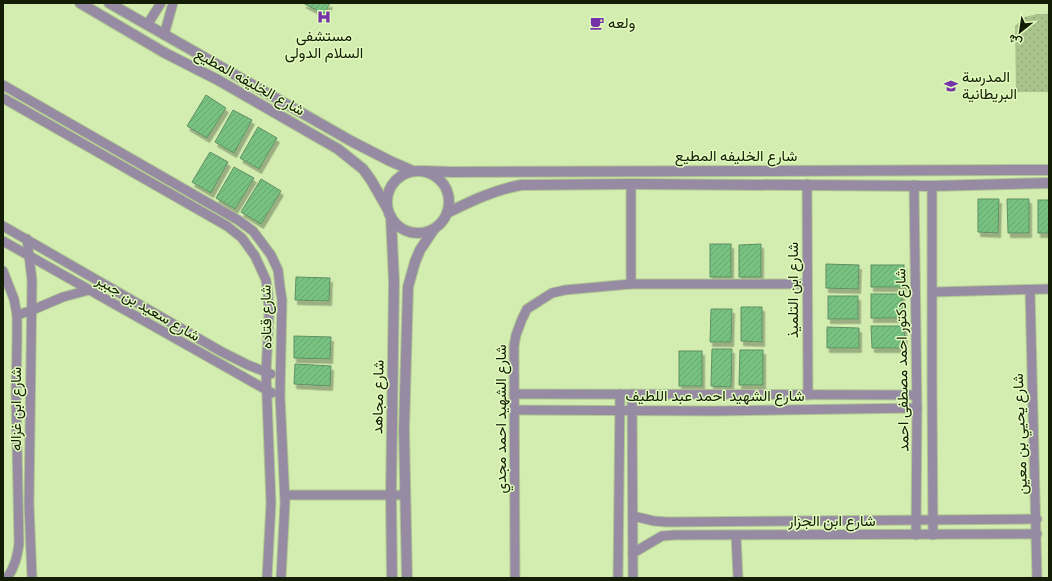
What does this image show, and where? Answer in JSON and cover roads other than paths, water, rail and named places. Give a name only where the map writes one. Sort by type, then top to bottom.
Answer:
[{"type":"street","name":"شارع الخليفه المطيع","points":[[80,3],[160,50],[218,80],[338,149],[363,169],[371,180],[389,213]]},
{"type":"street","name":"شارع الخليفه المطيع","points":[[109,3],[352,141],[390,161],[418,171],[1049,170]]},
{"type":"street","points":[[140,37],[161,3]]},
{"type":"street","points":[[160,50],[173,3]]},
{"type":"street","name":"شارع قتاده","points":[[3,85],[238,220],[253,231],[271,255],[278,270],[282,300],[280,396],[285,495],[281,578]]},
{"type":"street","name":"شارع قتاده","points":[[3,98],[227,226],[242,238],[255,256],[266,280],[269,316],[266,372],[271,503],[267,578]]},
{"type":"street","points":[[418,171],[433,174],[442,182],[447,191],[449,202],[444,219],[434,229],[415,233],[405,230],[397,225],[389,213],[387,198],[389,188],[395,180],[403,174],[418,171]]},
{"type":"street","points":[[566,171],[566,184]]},
{"type":"street","name":"شارع الخليفه المطيع","points":[[447,213],[490,192],[521,185],[807,184],[932,186],[1049,182]]},
{"type":"street","points":[[630,284],[632,184]]},
{"type":"street","name":"شارع ابن التلميذ","points":[[807,184],[808,395]]},
{"type":"street","name":"شارع دكتور احمد مصطفى احمد","points":[[914,185],[916,535]]},
{"type":"street","name":"شارع دكتور احمد مصطفى احمد","points":[[932,186],[933,535]]},
{"type":"street","name":"شارع مجاهد","points":[[389,213],[394,276],[391,495],[392,578]]},
{"type":"street","name":"شارع سعيد بن جبير","points":[[3,226],[222,352],[248,365],[280,377]]},
{"type":"street","name":"شارع مجاهد","points":[[407,578],[404,430],[408,287],[411,272],[420,250],[434,229]]},
{"type":"street","name":"شارع ابن غزاله","points":[[27,240],[32,280],[30,312],[29,504],[32,578]]},
{"type":"street","name":"شارع سعيد بن جبير","points":[[3,241],[267,391],[280,396]]},
{"type":"street","name":"شارع ابن غزاله","points":[[3,271],[14,299],[17,315],[18,340],[16,394],[19,544],[17,559],[7,578]]},
{"type":"street","name":"شارع الشهيد احمد مجدي","points":[[515,578],[514,346],[516,335],[522,319],[528,309],[552,293],[564,290],[630,284],[807,284]]},
{"type":"street","points":[[933,292],[1049,289]]},
{"type":"street","points":[[17,315],[30,312],[63,297],[89,290]]},
{"type":"street","name":"شارع يحيي بن معين","points":[[1030,290],[1037,519],[1037,578]]},
{"type":"street","name":"شارع الشهيد احمد عبد اللطيف","points":[[514,394],[916,395]]},
{"type":"street","points":[[618,578],[620,394]]},
{"type":"street","points":[[632,394],[633,578]]},
{"type":"street","name":"شارع الشهيد احمد عبد اللطيف","points":[[514,410],[632,411],[916,408]]},
{"type":"street","points":[[270,488],[285,495],[405,495]]},
{"type":"street","points":[[271,503],[285,495]]},
{"type":"street","name":"شارع ابن الجزار","points":[[633,516],[654,521],[667,522],[1037,519]]},
{"type":"street","name":"شارع ابن الجزار","points":[[633,553],[662,536],[675,535],[1036,534]]},
{"type":"street","points":[[736,535],[738,578]]},
{"type":"place","name":"مستشفى السلام الدولى","points":[[324,17]]},
{"type":"place","name":"ولعه","points":[[597,23]]},
{"type":"place","name":"المدرسة البريطانية","points":[[951,86]]}]
